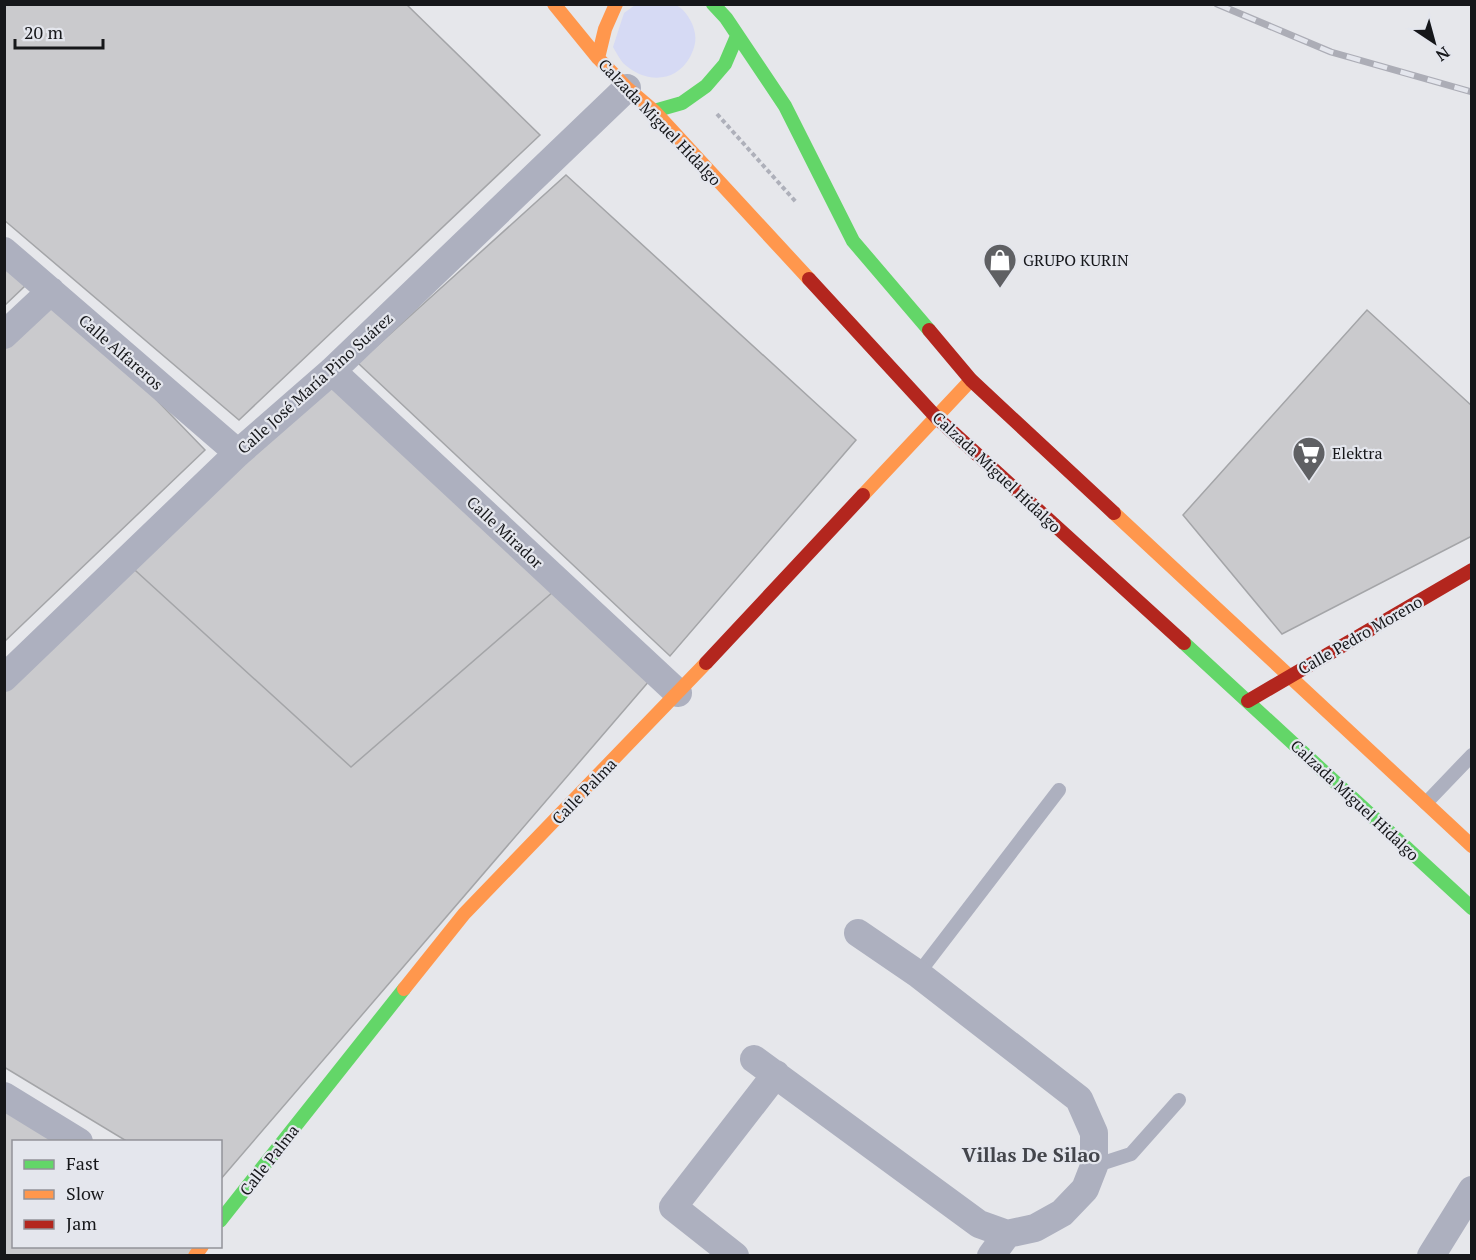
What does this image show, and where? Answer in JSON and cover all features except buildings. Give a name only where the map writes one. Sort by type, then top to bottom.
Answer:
[{"type":"main road","name":"Calzada Miguel Hidalgo","points":[[554,4],[598,58],[627,88],[654,111],[936,417],[1472,908]]},
{"type":"main road","points":[[598,58],[605,29],[616,4]]},
{"type":"main road","points":[[713,4],[726,18],[784,106],[853,241],[971,380],[1472,846]]},
{"type":"main road","points":[[654,111],[682,103],[706,86],[725,64],[737,36]]},
{"type":"main road","name":"Calle Palma","points":[[222,1218],[464,914],[678,693],[971,380]]},
{"type":"main road","name":"Calle Pedro Moreno","points":[[1248,701],[1472,570]]},
{"type":"street","name":"Calle José María Pino Suárez","points":[[4,678],[238,453],[332,371],[627,88]]},
{"type":"street","name":"Calle Alfareros","points":[[4,251],[238,453]]},
{"type":"street","points":[[4,335],[51,291]]},
{"type":"street","name":"Calle Mirador","points":[[332,371],[678,693]]},
{"type":"street","points":[[735,1256],[673,1207],[765,1066],[979,1224],[999,1245],[1062,1213],[1084,1189],[1094,1167],[1094,1133],[1079,1099],[918,974],[858,933]]},
{"type":"street","points":[[4,1096],[76,1140]]},
{"type":"street","points":[[1431,1256],[1472,1190]]},
{"type":"lane","points":[[1426,803],[1472,755]]},
{"type":"lane","points":[[918,974],[1059,790]]},
{"type":"lane","points":[[1094,1167],[1131,1154],[1179,1100]]},
{"type":"shaded area","points":[[635,5],[676,5],[682,9],[692,23],[695,45],[684,66],[676,72],[659,78],[649,77],[631,70],[619,57],[613,47],[624,13]]},
{"type":"railway","points":[[1217,4],[1331,52],[1472,92]]},
{"type":"traffic: fast","points":[[713,4],[726,18],[785,106],[853,241],[929,330]]},
{"type":"traffic: fast","points":[[654,111],[682,103],[706,86],[725,64],[737,36]]},
{"type":"traffic: fast","points":[[1184,643],[1472,908]]},
{"type":"traffic: fast","points":[[222,1218],[404,989]]},
{"type":"traffic: slow","points":[[554,4],[598,58],[627,88],[654,111],[809,279]]},
{"type":"traffic: slow","points":[[598,58],[605,29],[616,4]]},
{"type":"traffic: slow","points":[[863,495],[971,380]]},
{"type":"traffic: slow","points":[[1114,513],[1472,846]]},
{"type":"traffic: slow","points":[[404,989],[464,914],[706,663]]},
{"type":"traffic: slow","points":[[195,1256],[201,1248]]},
{"type":"traffic: jam","points":[[809,279],[936,417],[1184,643]]},
{"type":"traffic: jam","points":[[929,330],[971,380],[1114,513]]},
{"type":"traffic: jam","points":[[706,663],[863,495]]},
{"type":"traffic: jam","points":[[1248,701],[1472,570]]},
{"type":"place","name":"GRUPO KURIN","points":[[1000,289]]},
{"type":"place","name":"Elektra","points":[[1309,482]]},
{"type":"district","name":"Villas De Silao","points":[[1031,1155]]}]
